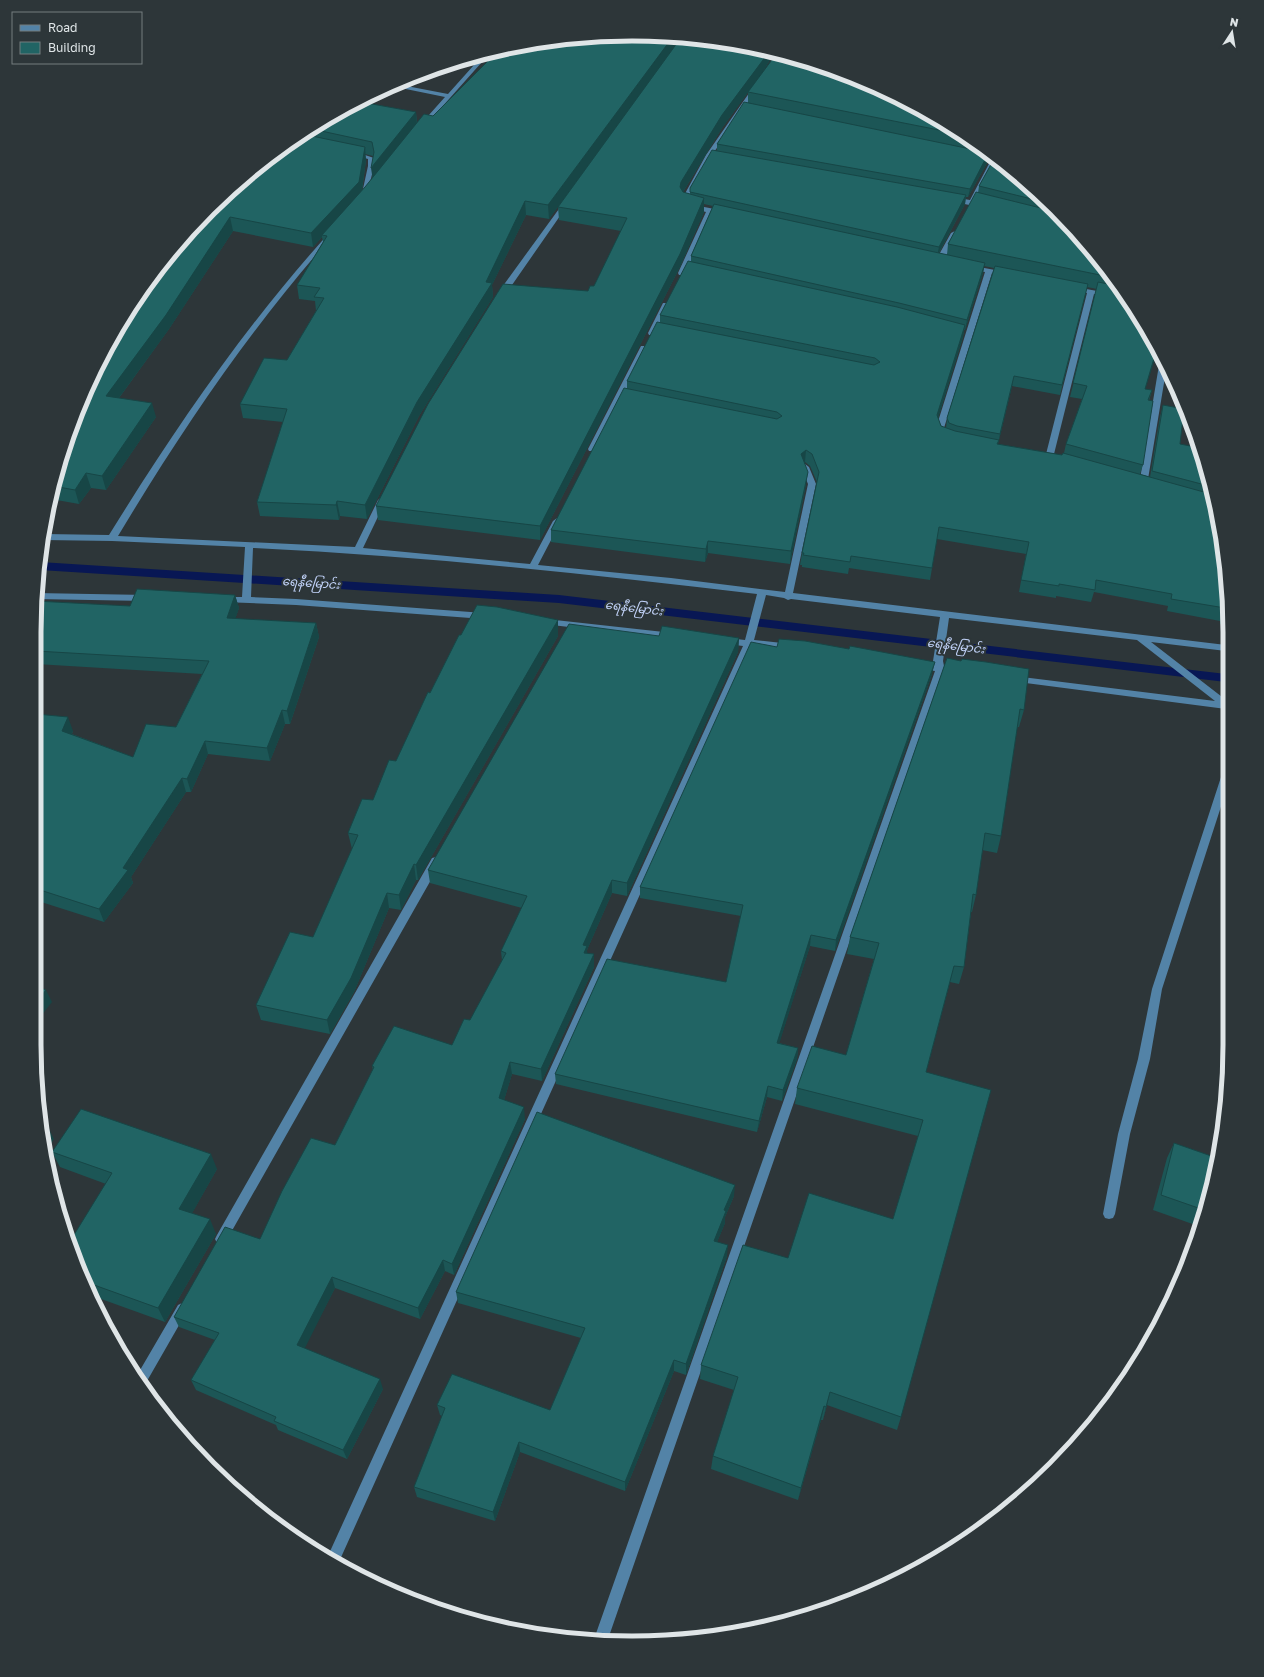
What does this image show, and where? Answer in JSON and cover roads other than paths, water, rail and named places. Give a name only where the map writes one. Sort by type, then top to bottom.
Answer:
[{"type":"street","points":[[416,133],[481,60]]},
{"type":"street","points":[[733,215],[698,208],[686,204],[684,201],[709,155],[758,84]]},
{"type":"street","points":[[404,87],[450,96]]},
{"type":"street","points":[[741,107],[749,108]]},
{"type":"street","points":[[344,152],[371,158],[371,166],[362,201],[374,186]]},
{"type":"street","points":[[709,155],[717,156]]},
{"type":"street","points":[[970,205],[991,162]]},
{"type":"street","points":[[989,166],[997,168]]},
{"type":"street","points":[[494,304],[573,194]]},
{"type":"street","points":[[949,198],[970,205],[994,208]]},
{"type":"street","points":[[678,282],[688,269],[710,210]]},
{"type":"street","points":[[112,538],[159,460],[203,395],[254,326],[314,253],[339,226]]},
{"type":"street","points":[[940,260],[958,228]]},
{"type":"street","points":[[961,264],[1011,275]]},
{"type":"street","points":[[953,440],[942,435],[940,428],[965,334],[989,271]]},
{"type":"street","points":[[1062,286],[1114,296]]},
{"type":"street","points":[[1049,458],[1091,292]]},
{"type":"street","points":[[588,457],[623,396],[658,330],[671,295]]},
{"type":"street","points":[[1143,485],[1162,371]]},
{"type":"street","points":[[788,597],[812,484],[805,467]]},
{"type":"street","points":[[358,550],[385,494]]},
{"type":"street","points":[[533,567],[561,512]]},
{"type":"street","points":[[49,537],[112,538],[249,549],[358,550],[671,581],[762,596],[788,597],[945,614],[1223,648]]},
{"type":"street","points":[[247,596],[249,549]]},
{"type":"street","points":[[42,596],[152,598]]},
{"type":"street","points":[[215,599],[247,596],[304,603],[497,617]]},
{"type":"street","points":[[334,1556],[750,640],[762,596]]},
{"type":"street","points":[[602,1635],[939,665],[945,614]]},
{"type":"street","points":[[534,621],[568,628],[683,637]]},
{"type":"street","points":[[1140,638],[1223,702]]},
{"type":"street","points":[[720,640],[750,640],[801,648]]},
{"type":"street","points":[[908,664],[939,665],[963,672]]},
{"type":"street","points":[[1008,678],[1223,705]]},
{"type":"street","points":[[1109,1214],[1123,1140],[1144,1059],[1157,989],[1223,786]]},
{"type":"street","points":[[215,1251],[440,854]]},
{"type":"street","points":[[144,1377],[187,1299]]},
{"type":"waterway","name":"ရေနီမြောင်း","points":[[45,566],[559,599],[1223,678]]}]
